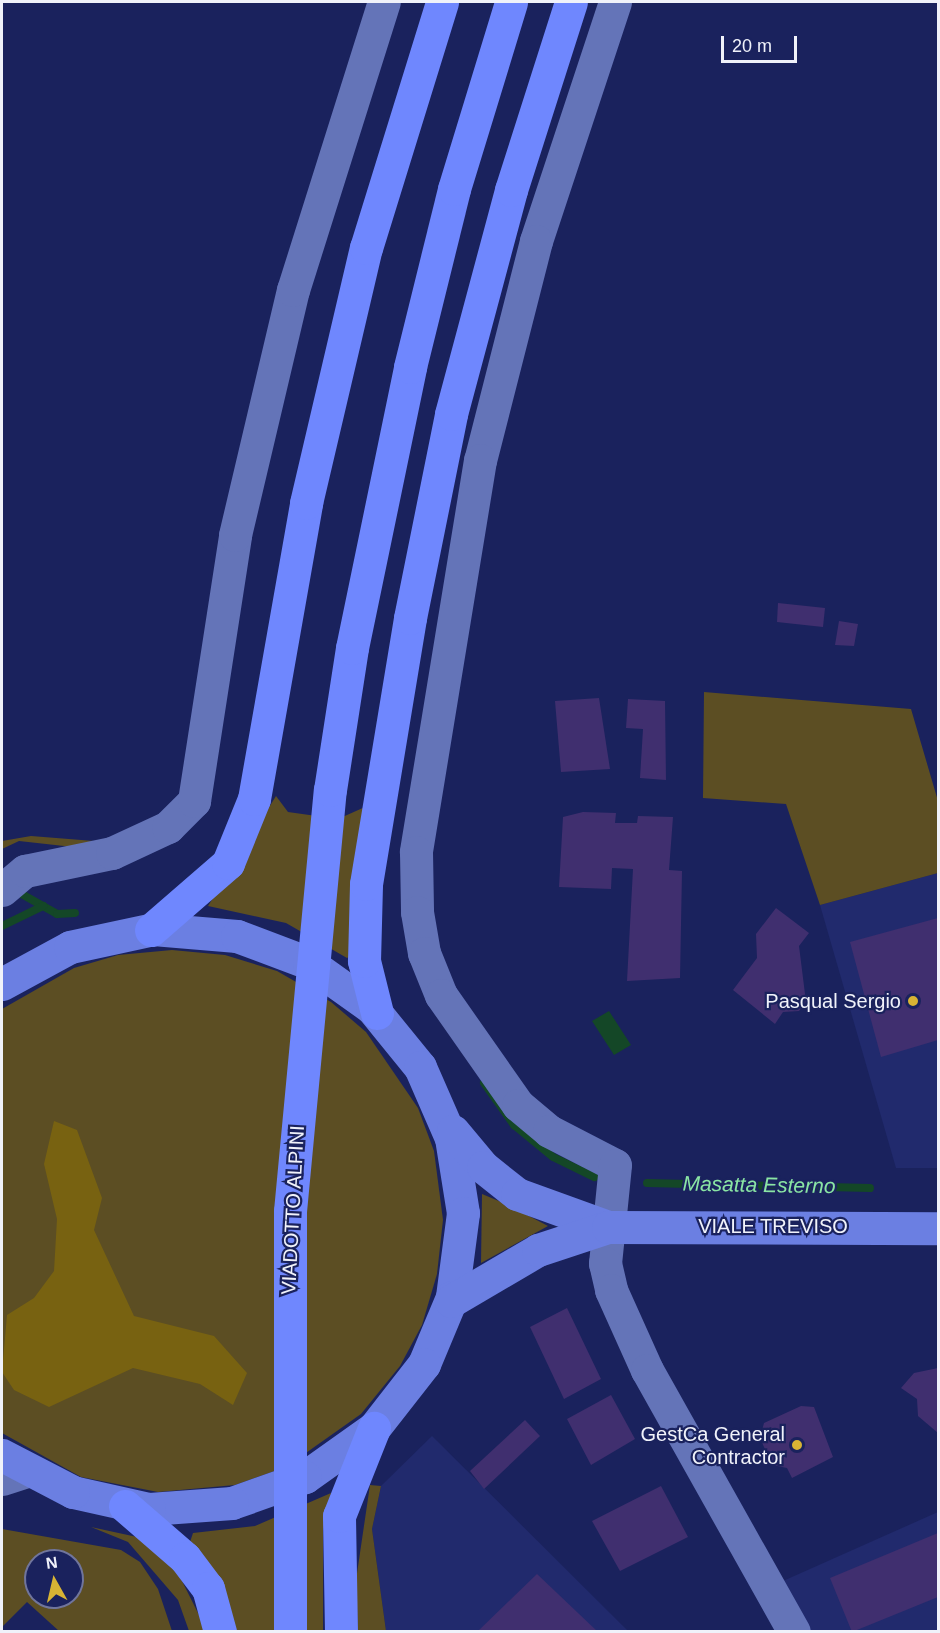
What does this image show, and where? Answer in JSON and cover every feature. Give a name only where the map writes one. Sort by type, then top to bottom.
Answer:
[{"type":"highway","points":[[152,930],[228,863],[255,799],[306,503],[366,248],[442,2]]},
{"type":"highway","name":"VIADOTTO ALPINI","points":[[290,1632],[290,1211],[330,790],[352,648],[410,367],[454,189],[511,2]]},
{"type":"highway","points":[[377,1014],[364,961],[366,884],[410,618],[451,414],[512,190],[571,2]]},
{"type":"highway","points":[[341,1632],[339,1516],[374,1428]]},
{"type":"highway","points":[[125,1506],[185,1558],[208,1588],[220,1632]]},
{"type":"main road","points":[[2,984],[70,947],[152,930],[222,933],[274,947],[322,971],[377,1014],[416,1061],[447,1125],[463,1213],[451,1301],[424,1364],[374,1428],[318,1470],[255,1497],[186,1509],[125,1506],[73,1492],[10,1468]]},
{"type":"main road","name":"VIALE TREVISO","points":[[447,1125],[483,1167],[518,1194],[608,1227]]},
{"type":"main road","name":"VIALE TREVISO","points":[[451,1301],[537,1250],[608,1227],[939,1228]]},
{"type":"street","points":[[2,890],[25,871],[112,853],[168,827],[195,801],[235,535],[293,290],[384,2]]},
{"type":"street","points":[[615,2],[536,242],[480,460],[416,852],[424,953],[441,995],[518,1105],[549,1131],[615,1165],[605,1263],[611,1290],[647,1370],[794,1632]]},
{"type":"shaded area","points":[[704,692],[911,709],[938,801],[938,873],[820,905],[786,804],[703,798]]},
{"type":"shaded area","points":[[276,796],[288,812],[338,819],[365,807],[354,953],[347,958],[286,923],[208,906]]},
{"type":"shaded area","points":[[31,836],[94,841],[91,849],[19,841],[2,849],[2,841]]},
{"type":"shaded area","points":[[938,873],[938,1168],[896,1168],[820,905]]},
{"type":"shaded area","points":[[172,950],[225,955],[277,971],[331,1002],[366,1032],[418,1108],[434,1151],[443,1220],[437,1274],[422,1325],[400,1366],[361,1414],[286,1467],[235,1485],[158,1492],[81,1477],[2,1433],[2,1009],[74,968],[118,955]]},
{"type":"shaded area","points":[[609,1011],[631,1045],[614,1055],[592,1021]]},
{"type":"shaded area","points":[[54,1121],[77,1130],[102,1198],[94,1230],[134,1316],[214,1336],[247,1373],[233,1405],[200,1384],[133,1368],[49,1407],[14,1390],[2,1372],[7,1315],[34,1298],[54,1271],[57,1219],[44,1164]]},
{"type":"shaded area","points":[[482,1194],[506,1204],[548,1226],[481,1263]]},
{"type":"shaded area","points":[[432,1436],[628,1631],[386,1631],[372,1529],[381,1486]]},
{"type":"shaded area","points":[[370,1485],[381,1486],[372,1529],[386,1631],[358,1632],[356,1580]]},
{"type":"shaded area","points":[[331,1493],[323,1530],[323,1631],[235,1631],[190,1542],[193,1533],[255,1526]]},
{"type":"shaded area","points":[[938,1512],[938,1631],[805,1631],[774,1585]]},
{"type":"shaded area","points":[[91,1527],[137,1537],[170,1557],[207,1631],[189,1631],[178,1600],[128,1542]]},
{"type":"shaded area","points":[[2,1529],[121,1550],[140,1562],[158,1589],[172,1631],[59,1631],[35,1609],[84,1609],[84,1549],[24,1549],[24,1605],[2,1627]]},
{"type":"building","points":[[778,603],[825,608],[823,627],[777,622]]},
{"type":"building","points":[[839,621],[858,624],[854,646],[835,645]]},
{"type":"building","points":[[599,698],[610,769],[561,772],[555,701]]},
{"type":"building","points":[[628,699],[665,701],[666,780],[640,778],[643,729],[626,728]]},
{"type":"building","points":[[583,812],[616,813],[615,823],[637,823],[638,816],[673,817],[669,870],[682,871],[680,978],[627,981],[633,869],[612,868],[611,889],[559,887],[563,817]]},
{"type":"building","points":[[776,908],[809,933],[799,946],[806,1002],[799,1011],[783,1012],[775,1024],[733,990],[757,958],[756,934]]},
{"type":"building","points":[[938,918],[938,1040],[881,1057],[850,942]]},
{"type":"building","points":[[567,1308],[601,1379],[564,1399],[530,1327]]},
{"type":"building","points":[[938,1368],[938,1433],[918,1416],[917,1399],[901,1388],[914,1373]]},
{"type":"building","points":[[611,1395],[635,1439],[591,1465],[567,1419]]},
{"type":"building","points":[[801,1406],[814,1407],[833,1457],[792,1478],[787,1468],[772,1465],[760,1438],[764,1423]]},
{"type":"building","points":[[525,1420],[540,1436],[484,1489],[470,1471]]},
{"type":"building","points":[[661,1486],[688,1537],[620,1571],[592,1521]]},
{"type":"building","points":[[938,1533],[938,1597],[852,1632],[830,1578]]},
{"type":"building","points":[[537,1574],[598,1632],[477,1632]]},
{"type":"waterway","name":"Masatta Esterno","points":[[18,892],[57,914],[75,913]]},
{"type":"waterway","points":[[2,926],[43,906]]},
{"type":"waterway","name":"Masatta Esterno","points":[[484,1083],[514,1125],[553,1157],[594,1177]]},
{"type":"waterway","name":"Masatta Esterno","points":[[647,1183],[870,1188]]},
{"type":"place","name":"Pasqual Sergio","points":[[913,1001]]},
{"type":"place","name":"GestCa General Contractor","points":[[797,1445]]}]
